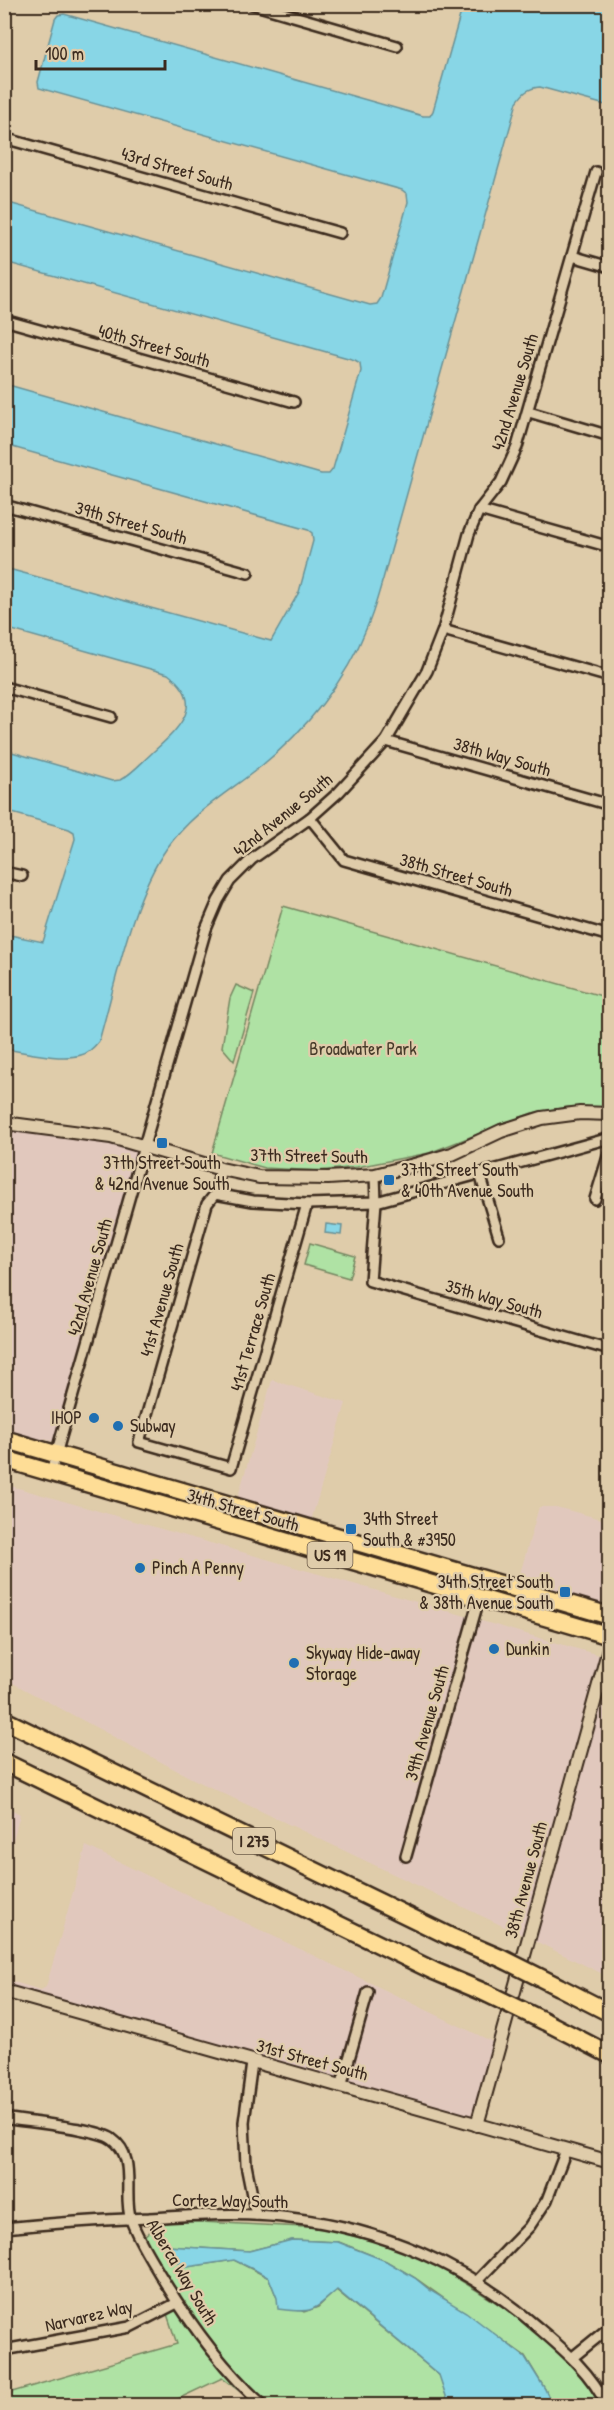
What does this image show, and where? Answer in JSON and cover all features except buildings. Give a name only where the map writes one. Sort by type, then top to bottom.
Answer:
[{"type":"highway","name":"34th Street South","points":[[4,1439],[609,1616]]},
{"type":"highway","name":"34th Street South","points":[[4,1459],[609,1636]]},
{"type":"highway","points":[[285,1542],[308,1538],[347,1549],[361,1544]]},
{"type":"highway","points":[[356,1563],[373,1557],[402,1565],[426,1563]]},
{"type":"highway","name":"I 275","points":[[4,1720],[449,1936],[505,1960],[609,2013]]},
{"type":"highway","name":"I 275","points":[[4,1761],[434,1971],[544,2021],[609,2055]]},
{"type":"street","points":[[252,4],[397,46]]},
{"type":"street","name":"43rd Street South","points":[[4,138],[340,233]]},
{"type":"street","name":"42nd Avenue South","points":[[51,1472],[206,929],[230,881],[252,859],[310,818],[339,792],[386,741],[427,671],[443,630],[469,534],[479,510],[501,482],[517,447],[529,412],[596,172]]},
{"type":"street","points":[[572,256],[609,267]]},
{"type":"street","name":"40th Street South","points":[[4,320],[294,402]]},
{"type":"street","points":[[529,412],[609,436]]},
{"type":"street","name":"39th Street South","points":[[4,505],[248,573]]},
{"type":"street","points":[[479,510],[609,547]]},
{"type":"street","points":[[443,630],[609,677]]},
{"type":"street","points":[[4,687],[111,717]]},
{"type":"street","name":"38th Way South","points":[[386,741],[609,805]]},
{"type":"street","name":"38th Street South","points":[[310,818],[344,860],[609,936]]},
{"type":"street","points":[[4,872],[22,876]]},
{"type":"street","name":"37th Street South","points":[[4,1123],[81,1131],[111,1137],[221,1169],[259,1177],[328,1178],[375,1175],[452,1154],[501,1131],[542,1118],[580,1113],[609,1114]]},
{"type":"street","points":[[215,1194],[253,1201],[307,1204],[376,1202],[609,1138]]},
{"type":"street","points":[[595,1199],[609,1150]]},
{"type":"street","name":"41st Avenue South","points":[[221,1169],[215,1194],[207,1204],[139,1442],[231,1468]]},
{"type":"street","points":[[480,1174],[499,1237]]},
{"type":"street","points":[[375,1175],[376,1202]]},
{"type":"street","name":"35th Way South","points":[[376,1202],[370,1281],[609,1350]]},
{"type":"street","name":"41st Terrace South","points":[[231,1468],[307,1204]]},
{"type":"street","name":"39th Avenue South","points":[[406,1856],[479,1599]]},
{"type":"street","name":"38th Avenue South","points":[[477,2125],[609,1645]]},
{"type":"street","name":"31st Street South","points":[[4,1991],[252,2063],[609,2162]]},
{"type":"street","points":[[341,2087],[368,1992]]},
{"type":"street","points":[[252,2063],[244,2122],[246,2165],[256,2215]]},
{"type":"street","name":"Alberca Way South","points":[[4,2118],[92,2132],[111,2137],[122,2147],[127,2162],[130,2218],[144,2249],[177,2303],[204,2340],[264,2406]]},
{"type":"street","points":[[477,2280],[529,2227],[547,2200],[566,2150]]},
{"type":"street","name":"Cortez Way South","points":[[4,2228],[130,2218],[256,2215],[333,2224],[369,2234],[433,2258],[477,2280],[519,2310],[573,2357],[607,2406]]},
{"type":"street","name":"Narvarez Way","points":[[4,2350],[130,2327],[177,2303]]},
{"type":"street","points":[[573,2357],[609,2327]]},
{"type":"shaded area","points":[[4,1128],[77,1135],[137,1149],[111,1248],[54,1442],[44,1439],[42,1442],[5,1431]]},
{"type":"shaded area","points":[[272,1380],[346,1403],[311,1521],[237,1500]]},
{"type":"shaded area","points":[[4,1484],[469,1617],[401,1859],[410,1861],[478,1620],[602,1656],[524,1936],[193,1779],[5,1679]]},
{"type":"shaded area","points":[[539,1507],[556,1507],[609,1521],[609,1573],[601,1605],[518,1581]]},
{"type":"shaded area","points":[[609,1665],[609,1977],[533,1940]]},
{"type":"shaded area","points":[[5,1806],[20,1814],[5,1870]]},
{"type":"shaded area","points":[[86,1846],[495,2043],[473,2120],[347,2084],[374,1990],[365,1987],[338,2081],[5,1987],[4,1979],[41,1990],[46,1987]]},
{"type":"green space","name":"Broadwater Park","points":[[283,906],[609,998],[609,1107],[568,1107],[532,1113],[429,1153],[357,1167],[319,1171],[265,1168],[212,1153]]},
{"type":"green space","points":[[236,985],[254,993],[234,1061],[222,1047],[230,998]]},
{"type":"green space","points":[[310,1243],[355,1256],[349,1278],[304,1265]]},
{"type":"green space","points":[[161,2222],[324,2228],[399,2248],[431,2262],[521,2318],[582,2375],[602,2405],[552,2405],[525,2356],[415,2278],[386,2261],[339,2242],[292,2240],[249,2251],[167,2246],[187,2267],[234,2260],[269,2278],[277,2298],[304,2312],[318,2307],[336,2290],[440,2376],[449,2405],[271,2405],[219,2351],[149,2247],[144,2236]]},
{"type":"green space","points":[[175,2309],[201,2343],[251,2400],[222,2378],[165,2405],[5,2406],[5,2394],[177,2344],[167,2314]]},
{"type":"water","points":[[463,5],[609,5],[609,106],[540,87],[532,88],[517,102],[376,603],[358,647],[336,686],[293,738],[260,767],[199,813],[167,848],[144,891],[135,915],[99,1041],[89,1051],[73,1057],[5,1049],[5,934],[43,942],[75,839],[74,832],[69,829],[5,811],[5,750],[112,781],[120,780],[133,771],[171,735],[185,716],[187,706],[186,696],[180,685],[168,674],[5,628],[5,568],[271,641],[299,592],[313,541],[312,533],[308,530],[5,445],[5,384],[321,474],[329,474],[333,469],[361,371],[360,363],[355,360],[5,262],[5,205],[9,203],[370,305],[377,304],[381,298],[408,202],[407,194],[402,190],[39,88],[38,82],[55,19],[58,15],[64,14],[423,116],[430,116]]},
{"type":"water","points":[[326,1224],[342,1226],[341,1235],[325,1233]]},
{"type":"water","points":[[292,2240],[338,2242],[386,2261],[415,2278],[431,2291],[466,2312],[525,2357],[552,2405],[449,2405],[439,2375],[337,2290],[311,2310],[278,2309],[277,2298],[269,2278],[234,2260],[187,2267],[168,2257],[167,2246],[249,2251]]},
{"type":"place","name":"37th Street South & 42nd Avenue South","points":[[162,1143]]},
{"type":"place","name":"37th Street South & 40th Avenue South","points":[[389,1180]]},
{"type":"place","name":"IHOP","points":[[94,1418]]},
{"type":"place","name":"Subway","points":[[118,1426]]},
{"type":"place","name":"34th Street South & #3950","points":[[351,1529]]},
{"type":"place","name":"Pinch A Penny","points":[[140,1568]]},
{"type":"place","name":"34th Street South & 38th Avenue South","points":[[565,1592]]},
{"type":"place","name":"Dunkin'","points":[[494,1649]]},
{"type":"place","name":"Skyway Hide-away Storage","points":[[294,1663]]}]
